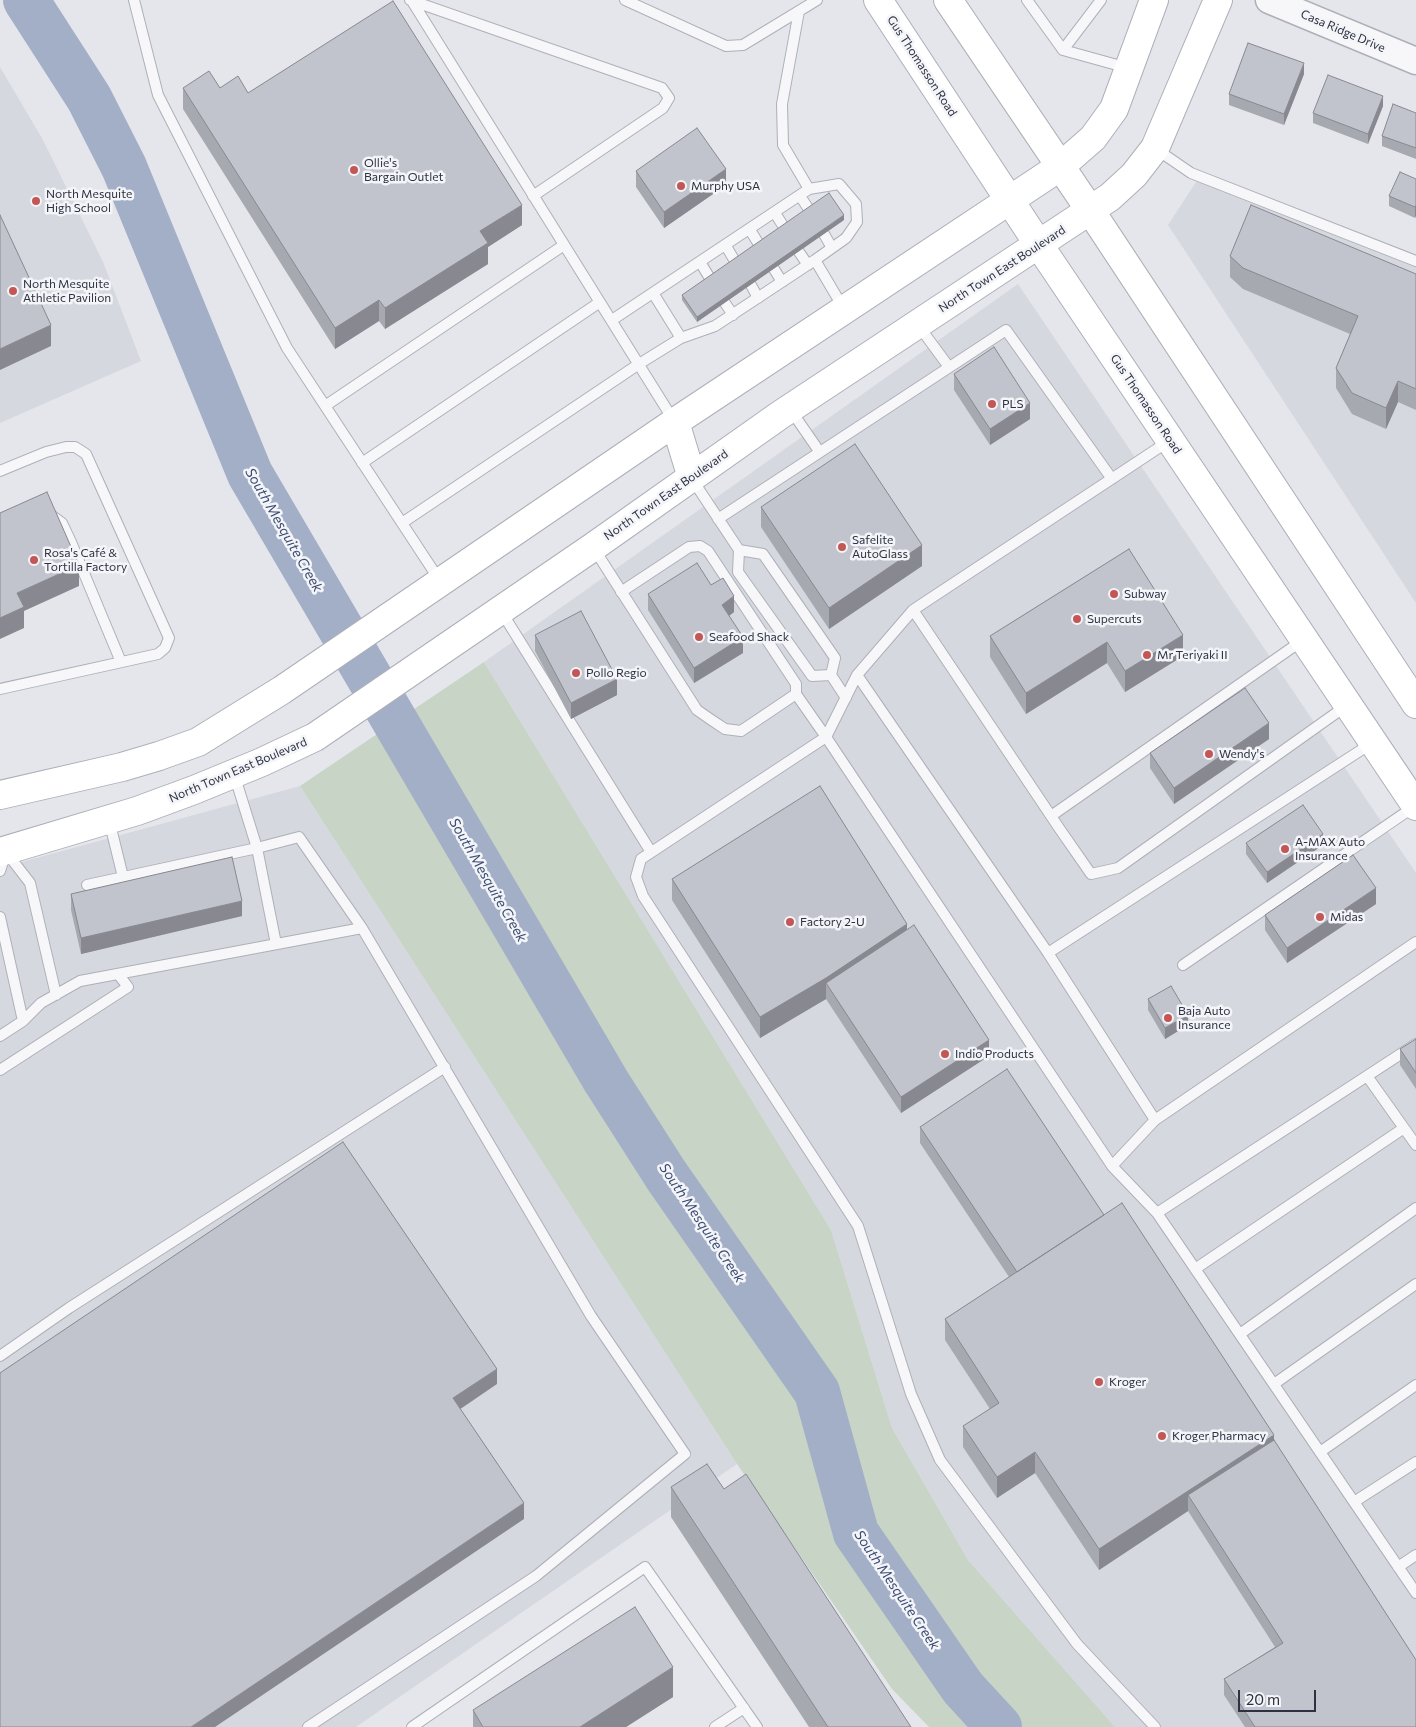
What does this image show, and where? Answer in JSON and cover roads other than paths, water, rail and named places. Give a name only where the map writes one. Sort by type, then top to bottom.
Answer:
[{"type":"main road","name":"Gus Thomasson Road","points":[[878,0],[1039,245],[1416,806]]},
{"type":"main road","points":[[948,0],[1061,166],[1416,704]]},
{"type":"main road","points":[[0,795],[122,767],[198,742],[282,690],[675,422],[1061,166],[1093,138],[1114,110],[1154,0]]},
{"type":"main road","name":"North Town East Boulevard","points":[[2,851],[109,820],[194,790],[315,737],[593,547],[790,409],[1110,197],[1128,181],[1155,148],[1218,0]]},
{"type":"main road","points":[[675,422],[692,478]]},
{"type":"street","name":"Casa Ridge Drive","points":[[1269,0],[1416,61]]},
{"type":"lane","points":[[134,0],[158,96],[287,348],[441,582]]},
{"type":"lane","points":[[410,0],[662,88],[669,98],[663,108],[533,196]]},
{"type":"lane","points":[[410,0],[675,422]]},
{"type":"lane","points":[[625,0],[726,46],[743,45],[817,0]]},
{"type":"lane","points":[[1027,0],[1063,50],[1129,68]]},
{"type":"lane","points":[[1063,50],[1100,0]]},
{"type":"lane","points":[[799,11],[782,104],[783,145],[805,193],[810,211]]},
{"type":"lane","points":[[1155,148],[1191,173],[1416,261]]},
{"type":"lane","points":[[402,523],[639,364],[681,338],[715,326],[832,248],[846,238],[857,222],[856,204],[839,184],[805,193],[612,320]]},
{"type":"lane","points":[[775,213],[785,229]]},
{"type":"lane","points":[[750,230],[760,246]]},
{"type":"lane","points":[[824,234],[832,248]]},
{"type":"lane","points":[[325,406],[564,245]]},
{"type":"lane","points":[[726,246],[736,263]]},
{"type":"lane","points":[[799,252],[811,262],[845,309]]},
{"type":"lane","points":[[700,262],[711,280]]},
{"type":"lane","points":[[774,269],[782,282]]},
{"type":"lane","points":[[750,286],[758,298]]},
{"type":"lane","points":[[653,292],[681,338]]},
{"type":"lane","points":[[362,463],[600,302]]},
{"type":"lane","points":[[725,303],[733,315]]},
{"type":"lane","points":[[918,324],[949,367]]},
{"type":"lane","points":[[718,519],[1006,330],[1112,479]]},
{"type":"lane","points":[[790,409],[819,451]]},
{"type":"lane","points":[[1155,1727],[1077,1644],[940,1460],[911,1394],[858,1226],[643,896],[636,877],[641,859],[826,736],[857,675],[913,610],[1170,440]]},
{"type":"lane","points":[[0,471],[46,452],[66,447],[75,447],[86,454],[169,638],[165,648],[158,654],[0,689]]},
{"type":"lane","points":[[692,478],[739,550],[738,572],[812,676],[831,675]]},
{"type":"lane","points":[[38,512],[49,513],[62,523],[121,662]]},
{"type":"lane","points":[[621,592],[689,547],[700,546],[708,551],[796,684],[796,694],[826,736],[1112,1166],[1157,1213],[1416,1593]]},
{"type":"lane","points":[[593,547],[697,710],[725,729],[741,730],[796,694]]},
{"type":"lane","points":[[739,550],[763,554],[835,658],[831,675],[846,698]]},
{"type":"lane","points":[[913,610],[1091,874],[1118,868],[1348,705]]},
{"type":"lane","points":[[500,611],[651,852]]},
{"type":"lane","points":[[1051,816],[1304,639]]},
{"type":"lane","points":[[857,675],[1048,953],[1155,1120]]},
{"type":"lane","points":[[1048,953],[1373,743]]},
{"type":"lane","points":[[234,774],[257,848],[276,944]]},
{"type":"lane","points":[[1183,965],[1416,806]]},
{"type":"lane","points":[[109,820],[123,877]]},
{"type":"lane","points":[[87,885],[299,838],[362,928],[592,1316],[685,1454],[536,1576],[308,1727]]},
{"type":"lane","points":[[2,851],[30,883],[56,995]]},
{"type":"lane","points":[[0,917],[23,1020]]},
{"type":"lane","points":[[0,1036],[23,1020],[41,1003],[80,981],[362,928]]},
{"type":"lane","points":[[1112,1166],[1155,1120],[1416,942]]},
{"type":"lane","points":[[0,1070],[128,987],[118,974]]},
{"type":"lane","points":[[1157,1213],[1416,1044]]},
{"type":"lane","points":[[0,1356],[69,1308],[445,1067]]},
{"type":"lane","points":[[1367,1076],[1416,1145]]},
{"type":"lane","points":[[1195,1269],[1404,1128]]},
{"type":"lane","points":[[1240,1334],[1416,1208]]},
{"type":"lane","points":[[1274,1384],[1416,1284]]},
{"type":"lane","points":[[1320,1452],[1416,1385]]},
{"type":"lane","points":[[1354,1502],[1416,1462]]},
{"type":"lane","points":[[1398,1567],[1416,1555]]},
{"type":"lane","points":[[412,1727],[645,1567],[757,1727]]},
{"type":"lane","points":[[715,1727],[744,1708]]},
{"type":"waterway","name":"South Mesquite Creek","points":[[26,0],[89,98],[124,167],[250,474],[606,1081],[666,1175],[817,1392],[856,1533],[963,1688],[999,1727]]},
{"type":"place","name":"Ollie's Bargain Outlet","points":[[354,170]]},
{"type":"place","name":"Murphy USA","points":[[681,186]]},
{"type":"place","name":"North Mesquite High School","points":[[36,201]]},
{"type":"place","name":"North Mesquite Athletic Pavilion","points":[[13,291]]},
{"type":"place","name":"PLS","points":[[992,404]]},
{"type":"place","name":"Safelite AutoGlass","points":[[842,547]]},
{"type":"place","name":"Rosa's Café & Tortilla Factory","points":[[34,560]]},
{"type":"place","name":"Subway","points":[[1114,594]]},
{"type":"place","name":"Supercuts","points":[[1077,619]]},
{"type":"place","name":"Seafood Shack","points":[[699,637]]},
{"type":"place","name":"Mr Teriyaki II","points":[[1147,655]]},
{"type":"place","name":"Pollo Regio","points":[[576,673]]},
{"type":"place","name":"Wendy's","points":[[1209,754]]},
{"type":"place","name":"A-MAX Auto Insurance","points":[[1285,849]]},
{"type":"place","name":"Midas","points":[[1320,917]]},
{"type":"place","name":"Factory 2-U","points":[[790,922]]},
{"type":"place","name":"Baja Auto Insurance","points":[[1168,1018]]},
{"type":"place","name":"Indio Products","points":[[945,1054]]},
{"type":"place","name":"Kroger","points":[[1099,1382]]},
{"type":"place","name":"Kroger Pharmacy","points":[[1162,1436]]}]
